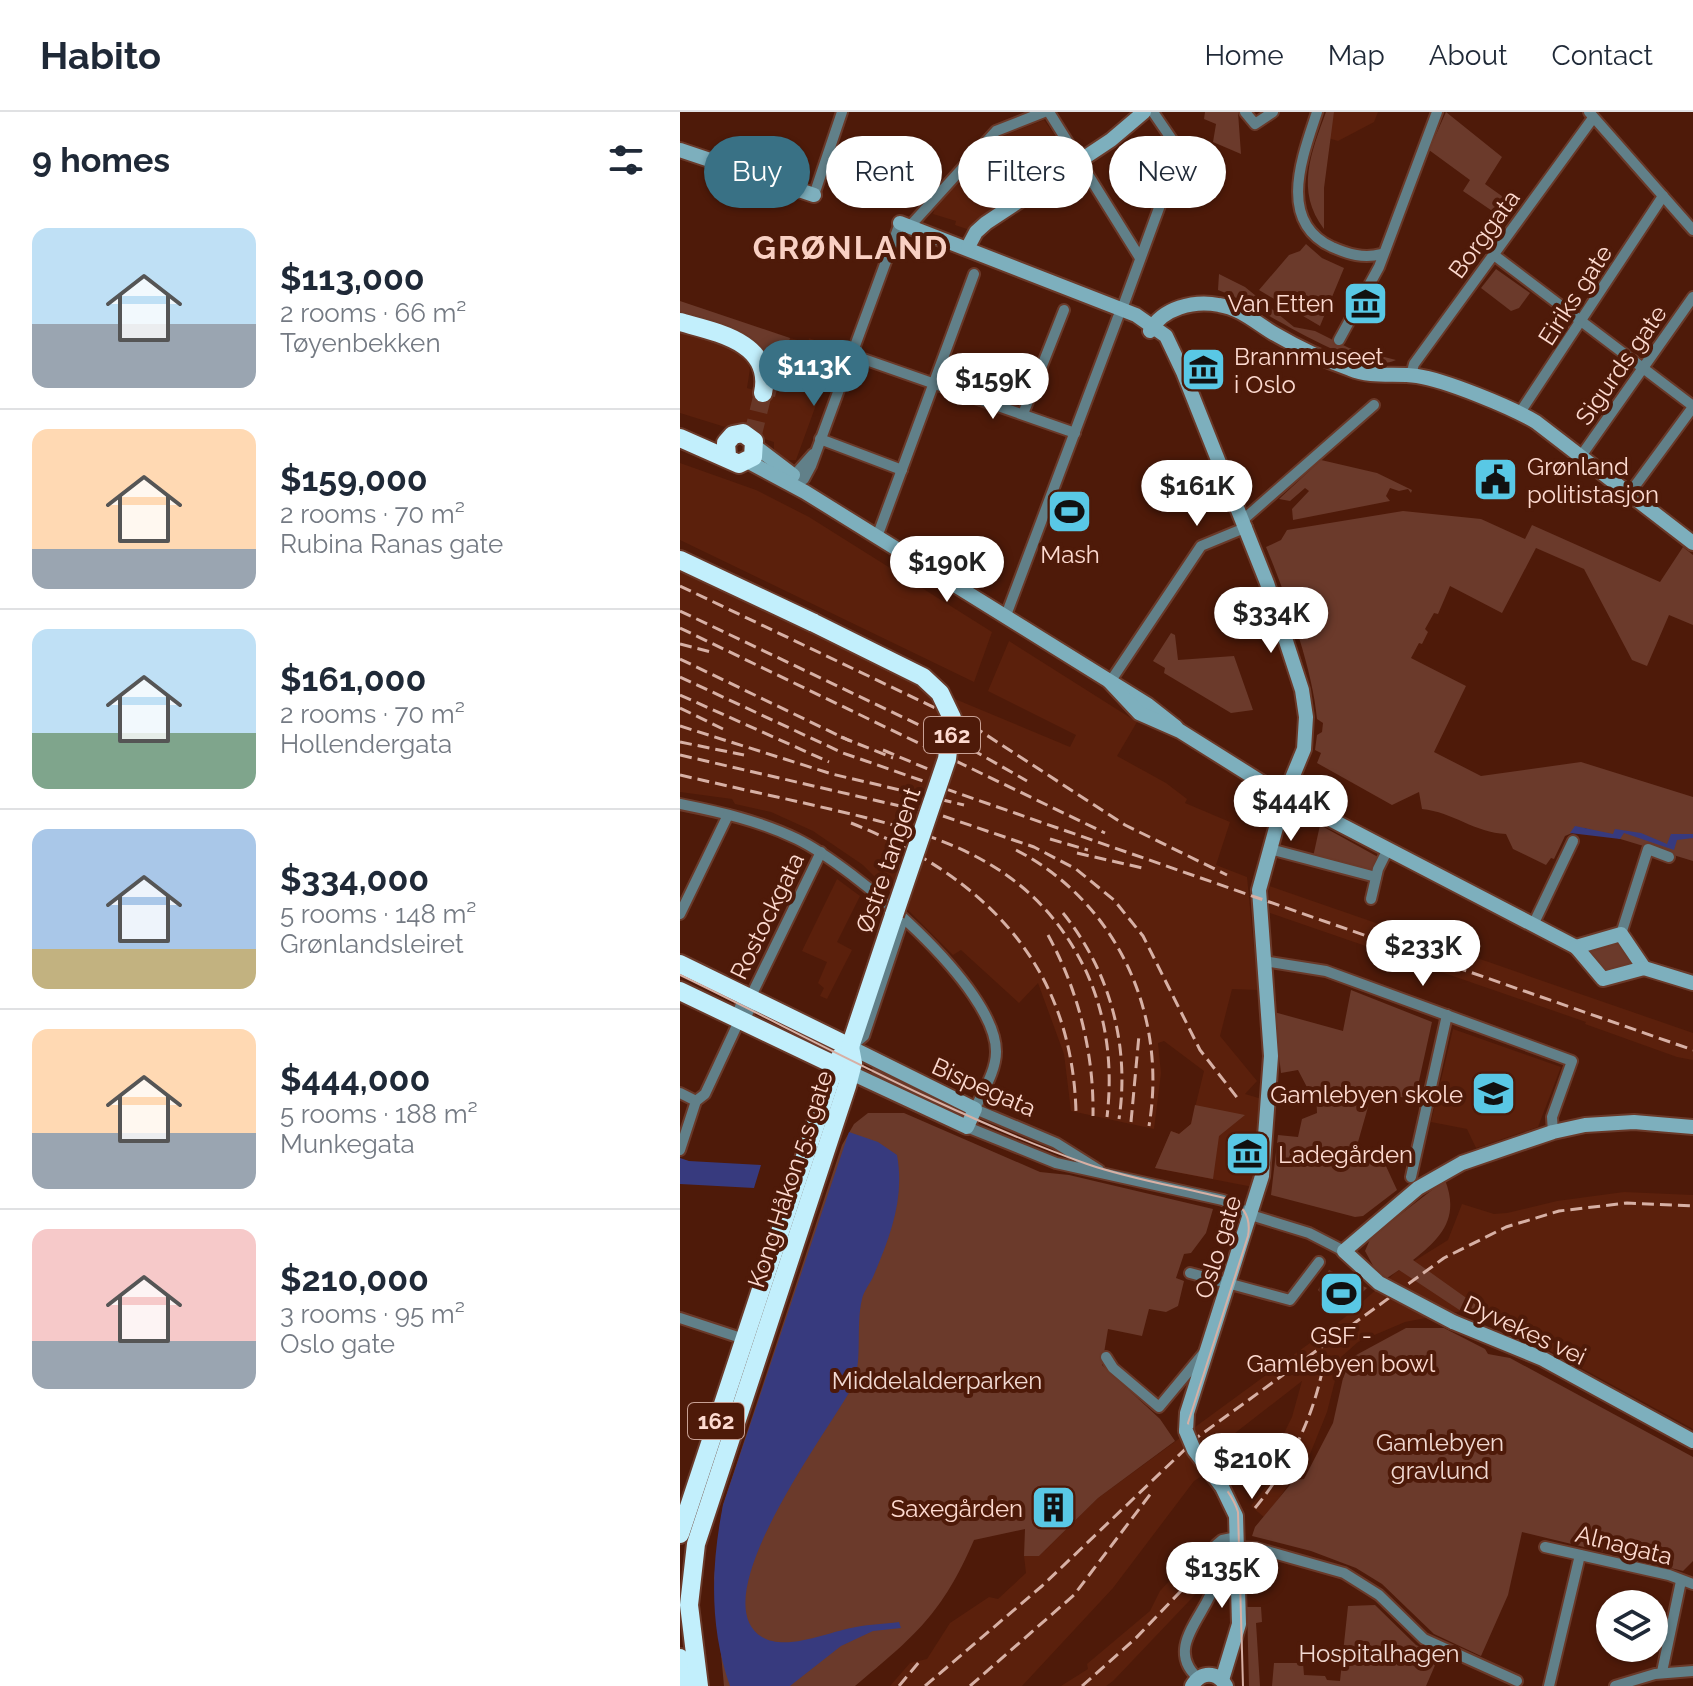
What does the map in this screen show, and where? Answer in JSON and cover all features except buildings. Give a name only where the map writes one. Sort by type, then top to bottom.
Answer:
[{"type":"highway","points":[[680,322],[745,345],[760,369],[759,392]]},
{"type":"highway","points":[[680,428],[728,445],[736,463],[752,454],[747,434],[728,445],[680,438]]},
{"type":"highway","name":"Østre tangent","points":[[680,560],[923,677],[940,693],[952,718],[947,759],[896,924],[850,1047]]},
{"type":"highway","points":[[680,964],[850,1047]]},
{"type":"highway","points":[[680,991],[843,1069]]},
{"type":"highway","name":"Kong Håkon 5.s gate","points":[[680,1534],[752,1342],[850,1047]]},
{"type":"highway","name":"Kong Håkon 5.s gate","points":[[691,1505],[699,1532],[692,1559],[689,1605],[699,1686]]},
{"type":"highway","name":"162","points":[[699,1532],[702,1628],[711,1686]]},
{"type":"highway","points":[[680,1658],[688,1686]]},
{"type":"street","points":[[680,150],[814,195],[842,112]]},
{"type":"street","points":[[798,484],[820,439],[905,225],[1002,127],[1047,112],[1064,136]]},
{"type":"street","points":[[1093,150],[1144,112]]},
{"type":"street","points":[[1005,618],[1179,152],[1153,112]]},
{"type":"street","points":[[1245,112],[1255,124],[1273,112]]},
{"type":"street","points":[[1317,112],[1297,178],[1298,200],[1305,221],[1318,238],[1337,249],[1364,256],[1381,254]]},
{"type":"street","points":[[1339,340],[1379,267],[1381,254],[1437,112]]},
{"type":"street","points":[[1591,115],[1693,230]]},
{"type":"street","name":"Borggata","points":[[1411,375],[1414,364],[1591,115]]},
{"type":"street","points":[[1093,181],[1140,258]]},
{"type":"street","name":"Eiriks gate","points":[[1519,414],[1663,196]]},
{"type":"street","points":[[968,247],[986,223],[1008,208]]},
{"type":"street","points":[[905,225],[968,247],[1152,328],[1176,309],[1217,304],[1235,309],[1275,334],[1349,369],[1369,374],[1411,375],[1519,414],[1536,422],[1693,543]]},
{"type":"street","points":[[1494,255],[1693,407],[1629,494]]},
{"type":"street","points":[[877,537],[974,274]]},
{"type":"street","name":"Sigurds gate","points":[[1581,456],[1693,297]]},
{"type":"street","points":[[1023,414],[1064,310]]},
{"type":"street","name":"Oslo gate","points":[[1152,328],[1166,336],[1245,523],[1306,707],[1304,749],[1285,795],[1259,890],[1270,1099],[1262,1176],[1187,1413],[1189,1443],[1234,1508],[1239,1631],[1234,1647],[1214,1682]]},
{"type":"street","points":[[852,355],[1075,433]]},
{"type":"street","points":[[1110,682],[1201,546],[1245,523],[1374,405]]},
{"type":"street","points":[[820,439],[902,470]]},
{"type":"street","points":[[752,454],[877,537],[1157,711],[1180,731],[1285,795],[1576,947],[1603,979],[1644,968],[1693,983]]},
{"type":"street","points":[[680,804],[778,830],[821,852],[846,868],[896,924],[968,985],[992,1030],[996,1054],[994,1067],[967,1127]]},
{"type":"street","points":[[680,914],[728,815]]},
{"type":"street","points":[[1533,925],[1573,841]]},
{"type":"street","points":[[1270,849],[1376,877]]},
{"type":"street","points":[[1371,899],[1388,849]]},
{"type":"street","points":[[1621,934],[1648,849],[1669,857]]},
{"type":"street","name":"Rostockgata","points":[[680,1150],[696,1101],[705,1094],[740,1019],[748,1013],[752,1004],[750,998],[821,852]]},
{"type":"street","points":[[1576,947],[1621,934]]},
{"type":"street","points":[[1621,934],[1644,968]]},
{"type":"street","points":[[1264,961],[1326,971],[1572,1061],[1552,1117],[1553,1132]]},
{"type":"street","points":[[1411,1177],[1447,1015]]},
{"type":"street","name":"Bispegata","points":[[850,1047],[975,1109],[1056,1143],[1099,1170]]},
{"type":"street","name":"Bispegata","points":[[843,1069],[1048,1161],[1223,1200],[1251,1215],[1309,1233],[1344,1251]]},
{"type":"street","points":[[680,1093],[696,1101]]},
{"type":"street","points":[[1344,1251],[1439,1173],[1553,1132],[1618,1122],[1693,1127]]},
{"type":"street","name":"Dyvekes vei","points":[[1344,1251],[1379,1283],[1453,1322],[1543,1359],[1693,1441]]},
{"type":"street","points":[[1190,1273],[1290,1300],[1319,1262]]},
{"type":"street","points":[[680,1318],[752,1342]]},
{"type":"street","points":[[1106,1357],[1106,1361],[1121,1376],[1159,1407],[1209,1346]]},
{"type":"street","points":[[1214,1682],[1186,1661],[1187,1638],[1215,1584],[1216,1545],[1222,1540],[1344,1573],[1379,1595],[1424,1639],[1517,1681]]},
{"type":"street","name":"Alnagata","points":[[1545,1547],[1669,1575],[1693,1584]]},
{"type":"street","points":[[1549,1686],[1580,1555]]},
{"type":"street","points":[[1662,1672],[1681,1581]]},
{"type":"street","points":[[1615,1686],[1662,1672],[1693,1671]]},
{"type":"shaded area","points":[[1334,112],[1378,112],[1374,122],[1338,141],[1328,138]]},
{"type":"shaded area","points":[[1044,120],[1056,136],[1003,136]]},
{"type":"shaded area","points":[[958,180],[958,208],[995,208],[970,230],[955,225],[956,221],[933,214],[935,208],[942,208],[942,197]]},
{"type":"shaded area","points":[[680,330],[727,344],[748,359],[747,388],[775,396],[790,338],[808,343],[809,338],[828,345],[831,340],[846,346],[838,359],[832,361],[796,460],[786,460],[774,450],[774,442],[680,413]]},
{"type":"shaded area","points":[[680,463],[756,490],[809,517],[992,632],[974,682],[680,540]]},
{"type":"shaded area","points":[[680,566],[902,677],[1070,747],[1076,735],[988,691],[1009,641],[1137,722],[1117,756],[1166,783],[1187,799],[1185,803],[1230,822],[1216,865],[1247,877],[1258,990],[1232,989],[1220,1036],[1257,1081],[1245,1094],[1262,1099],[1253,1187],[1155,1168],[1171,1131],[1179,1134],[1191,1124],[1204,1071],[1164,1041],[1158,1043],[1161,1073],[1154,1129],[1071,1111],[1064,1054],[1038,983],[1019,1003],[961,950],[953,955],[863,865],[813,831],[771,812],[735,804],[732,799],[680,792]]},
{"type":"shaded area","points":[[1575,826],[1613,834],[1615,829],[1641,833],[1667,844],[1671,834],[1693,834],[1693,838],[1677,840],[1674,850],[1624,833],[1620,839],[1570,833]]},
{"type":"shaded area","points":[[837,879],[860,896],[837,942],[852,950],[827,999],[820,996],[824,988],[818,983],[827,962],[802,951]]},
{"type":"shaded area","points":[[1269,886],[1693,1033],[1693,1060],[1677,1057],[1586,1022],[1270,913]]},
{"type":"shaded area","name":"Gamlebyen skole","points":[[1453,1029],[1561,1067],[1538,1127],[1476,1148],[1467,1129],[1431,1122]]},
{"type":"shaded area","points":[[849,1132],[878,1142],[897,1155],[899,1187],[894,1218],[862,1299],[855,1379],[797,1475],[757,1552],[747,1588],[747,1617],[762,1637],[784,1642],[867,1625],[899,1622],[901,1628],[873,1631],[841,1646],[790,1686],[730,1686],[718,1641],[714,1596],[716,1550],[723,1505]]},
{"type":"shaded area","points":[[680,1158],[761,1165],[754,1188],[680,1184]]},
{"type":"shaded area","points":[[1624,1192],[1693,1195],[1693,1429],[1508,1328],[1510,1325],[1483,1307],[1405,1322],[1358,1342],[1341,1357],[1327,1412],[1310,1454],[1265,1518],[1251,1506],[1267,1485],[1266,1470],[1292,1417],[1302,1381],[1230,1437],[1217,1453],[1216,1467],[1194,1481],[1113,1588],[1022,1686],[890,1686],[910,1663],[927,1659],[950,1623],[989,1597],[998,1599],[1026,1573],[1024,1556],[1039,1556],[1098,1498],[1344,1318],[1395,1273],[1448,1240],[1462,1204],[1494,1214]]},
{"type":"shaded area","points":[[1189,1560],[1210,1579],[1113,1681],[1106,1686],[1061,1686],[1088,1669],[1087,1664],[1150,1611],[1160,1591]]},
{"type":"green space","points":[[1205,112],[1238,112],[1241,154],[1226,148],[1226,136],[1214,136],[1216,124],[1204,119]]},
{"type":"green space","points":[[1326,112],[1334,112],[1324,188],[1324,229],[1310,200],[1308,172]]},
{"type":"green space","points":[[1446,112],[1502,157],[1485,184],[1513,204],[1504,219],[1463,191],[1470,180],[1429,150]]},
{"type":"green space","points":[[1306,244],[1322,258],[1344,268],[1320,326],[1259,290],[1289,255],[1300,251]]},
{"type":"green space","points":[[1496,269],[1530,293],[1519,308],[1511,311],[1481,288]]},
{"type":"green space","points":[[1219,274],[1245,287],[1294,327],[1315,331],[1349,348],[1396,360],[1380,363],[1334,350],[1218,290]]},
{"type":"green space","points":[[680,301],[790,338],[775,397],[768,395],[759,346],[752,339],[680,313]]},
{"type":"green space","points":[[1321,460],[1377,473],[1412,490],[1411,493],[1408,489],[1399,491],[1390,488],[1386,496],[1390,501],[1293,520],[1292,509],[1309,491],[1305,488],[1290,501],[1279,499]]},
{"type":"green space","points":[[1403,511],[1481,519],[1525,539],[1532,525],[1660,582],[1683,547],[1693,555],[1693,625],[1669,615],[1647,666],[1632,660],[1584,569],[1536,548],[1502,613],[1450,586],[1438,614],[1434,613],[1425,629],[1428,632],[1422,644],[1419,643],[1411,658],[1466,686],[1434,752],[1481,776],[1581,762],[1693,797],[1693,861],[1584,828],[1565,836],[1554,859],[1551,858],[1546,865],[1513,849],[1506,834],[1484,830],[1422,809],[1419,792],[1392,805],[1317,763],[1321,753],[1315,750],[1317,735],[1322,732],[1323,723],[1317,719],[1304,655],[1266,547],[1281,540],[1287,530]]},
{"type":"green space","points":[[1171,633],[1175,635],[1178,660],[1234,656],[1253,710],[1231,713],[1164,673],[1165,668],[1153,661]]},
{"type":"green space","points":[[1320,825],[1378,857],[1372,872],[1313,857]]},
{"type":"green space","points":[[1605,940],[1621,942],[1633,966],[1606,975],[1586,947]]},
{"type":"green space","points":[[1351,990],[1432,1022],[1415,1099],[1386,1095],[1383,1103],[1370,1100],[1358,1142],[1358,1146],[1379,1151],[1397,1190],[1363,1216],[1355,1217],[1271,1195],[1278,1135],[1298,1137],[1302,1119],[1317,1113],[1316,1093],[1310,1093],[1298,1070],[1281,1073],[1274,1012],[1343,1031]]},
{"type":"green space","points":[[873,1066],[965,1107],[960,1119],[871,1075]]},
{"type":"green space","points":[[1195,1105],[1245,1115],[1219,1136],[1213,1179],[1155,1168],[1171,1131],[1179,1134],[1191,1124]]},
{"type":"green space","name":"Middelalderparken","points":[[868,1113],[904,1113],[1040,1172],[1069,1175],[1213,1209],[1206,1233],[1191,1253],[1184,1254],[1176,1278],[1184,1281],[1178,1306],[1166,1312],[1149,1309],[1142,1336],[1108,1329],[1102,1365],[1160,1419],[1175,1441],[1098,1498],[1039,1556],[1024,1556],[1025,1529],[974,1540],[950,1587],[925,1622],[855,1686],[724,1686],[714,1578],[723,1505],[842,1145],[854,1124]]},
{"type":"green space","points":[[1445,1180],[1450,1205],[1445,1226],[1432,1244],[1413,1260],[1479,1307],[1467,1315],[1399,1270],[1387,1278],[1376,1271],[1365,1251],[1371,1237]]},
{"type":"green space","name":"GSF - Gamlebyen bowl","points":[[1329,1270],[1367,1288],[1339,1314],[1318,1290]]},
{"type":"green space","name":"Gamlebyen gravlund","points":[[1406,1328],[1444,1328],[1485,1349],[1488,1354],[1510,1358],[1693,1457],[1693,1561],[1683,1571],[1522,1532],[1508,1595],[1481,1656],[1434,1634],[1382,1584],[1356,1568],[1311,1551],[1252,1536],[1255,1527],[1294,1480],[1304,1479],[1333,1423],[1347,1360]]},
{"type":"green space","name":"Hospitalhagen","points":[[1375,1605],[1416,1645],[1439,1656],[1426,1686],[1272,1686],[1274,1663],[1303,1663],[1304,1675],[1325,1676],[1327,1680],[1340,1681],[1348,1606]]},
{"type":"green space","points":[[1247,1607],[1261,1607],[1262,1622],[1256,1623],[1260,1686],[1249,1686]]},
{"type":"tunnel","points":[[752,438],[763,393]]},
{"type":"tram line","points":[[680,975],[983,1123],[1104,1170],[1228,1199],[1243,1209],[1249,1224],[1248,1236],[1188,1423],[1195,1447],[1226,1489],[1238,1512],[1243,1686]]},
{"type":"railway","points":[[680,586],[971,725],[1125,825],[1227,875]]},
{"type":"railway","points":[[680,611],[978,753]]},
{"type":"railway","points":[[680,628],[1105,833]]},
{"type":"railway","points":[[680,644],[711,652]]},
{"type":"railway","points":[[680,659],[850,741]]},
{"type":"railway","points":[[680,677],[843,753],[1693,1050]]},
{"type":"railway","points":[[680,695],[829,762]]},
{"type":"railway","points":[[680,708],[723,729]]},
{"type":"railway","points":[[680,726],[832,774],[964,805]]},
{"type":"railway","points":[[841,737],[893,758]]},
{"type":"railway","points":[[680,742],[744,755]]},
{"type":"railway","points":[[971,749],[1027,781]]},
{"type":"railway","points":[[883,750],[942,775]]},
{"type":"railway","points":[[680,755],[943,816],[1034,847],[1076,869],[1114,900],[1143,936],[1200,1050],[1239,1100]]},
{"type":"railway","points":[[680,775],[911,830],[947,843],[1011,878],[1039,903],[1064,932],[1093,987],[1103,1023],[1108,1060],[1107,1117]]},
{"type":"railway","points":[[851,823],[899,845],[942,870],[980,899],[1012,932],[1038,969],[1058,1012],[1071,1059],[1076,1112]]},
{"type":"railway","points":[[1050,839],[1088,850]]},
{"type":"railway","points":[[1016,850],[1051,872],[1082,899],[1107,931],[1128,966],[1142,1004],[1150,1043],[1153,1084],[1149,1126]]},
{"type":"railway","points":[[1077,853],[1147,869]]},
{"type":"railway","points":[[1063,913],[1093,959],[1113,1010],[1122,1064],[1119,1119]]},
{"type":"railway","points":[[1048,935],[1068,977],[1082,1022],[1091,1068],[1093,1116]]},
{"type":"railway","points":[[1131,1122],[1139,1035]]},
{"type":"railway","points":[[925,1686],[1042,1586],[1199,1436],[1444,1258],[1506,1227],[1559,1211],[1627,1203],[1693,1206]]},
{"type":"railway","points":[[1255,1508],[1299,1440],[1314,1402],[1324,1362]]},
{"type":"railway","points":[[970,1686],[1074,1595],[1152,1492]]},
{"type":"railway","points":[[1082,1686],[1135,1639],[1200,1571]]},
{"type":"railway","points":[[899,1686],[919,1662]]},
{"type":"place","name":"Van Etten","points":[[1365,303]]},
{"type":"place","name":"Brannmuseet i Oslo","points":[[1203,370]]},
{"type":"place","name":"Grønland politistasjon","points":[[1496,480]]},
{"type":"place","name":"Mash","points":[[1070,512]]},
{"type":"place","name":"Gamlebyen skole","points":[[1494,1094]]},
{"type":"place","name":"Ladegården","points":[[1247,1154]]},
{"type":"place","name":"GSF - Gamlebyen bowl","points":[[1341,1293]]},
{"type":"place","name":"Saxegården","points":[[1054,1508]]},
{"type":"district","name":"GRØNLAND","points":[[851,247]]}]
